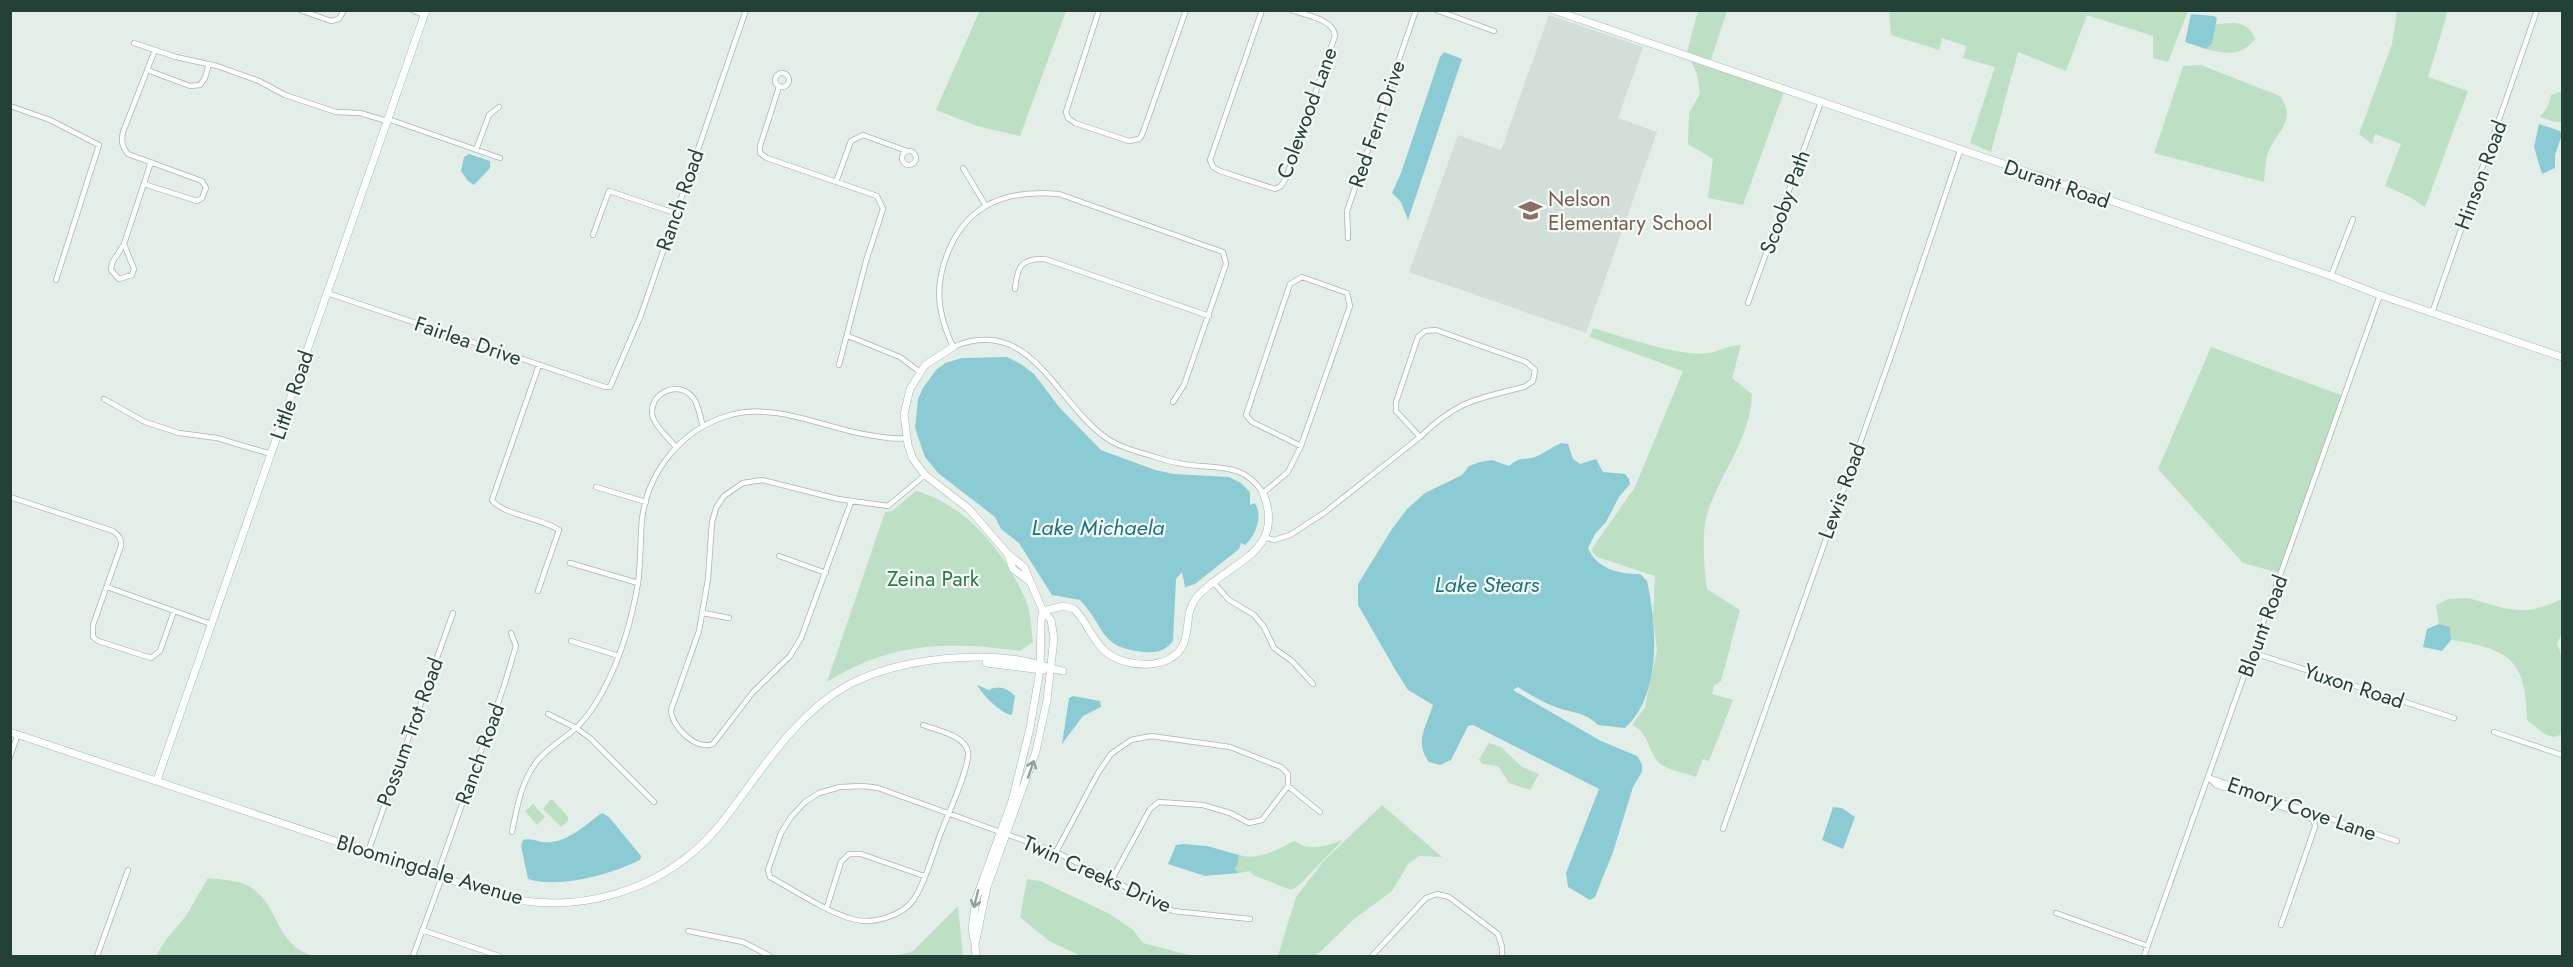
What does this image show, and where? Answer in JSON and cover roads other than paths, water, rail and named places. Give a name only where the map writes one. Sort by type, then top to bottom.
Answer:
[{"type":"street","points":[[300,10],[331,21],[339,19],[344,10]]},
{"type":"street","points":[[412,10],[425,13]]},
{"type":"street","name":"Ranch Road","points":[[610,387],[641,315],[746,10]]},
{"type":"street","points":[[1100,10],[1066,112],[1068,118],[1075,123],[1129,141],[1139,139],[1142,135],[1186,10]]},
{"type":"street","name":"Colewood Lane","points":[[1262,10],[1210,160],[1213,166],[1220,171],[1275,189],[1281,186],[1286,178],[1335,36],[1334,28],[1329,24],[1291,10]]},
{"type":"street","name":"Red Fern Drive","points":[[1348,238],[1347,211],[1416,10]]},
{"type":"street","points":[[1436,10],[1494,31]]},
{"type":"street","name":"Durant Road","points":[[1553,10],[2562,357]]},
{"type":"street","name":"Hinson Road","points":[[2432,313],[2530,37],[2537,10]]},
{"type":"street","name":"Little Road","points":[[157,780],[425,13]]},
{"type":"street","points":[[134,43],[259,81],[285,95],[336,112],[360,113],[388,120],[500,158]]},
{"type":"street","points":[[144,184],[197,201],[205,194],[207,188],[201,181],[128,154],[122,142],[155,50]]},
{"type":"street","points":[[147,70],[190,86],[200,85],[205,78],[209,64]]},
{"type":"street","points":[[779,87],[760,146],[760,153],[767,158],[877,196],[883,209],[866,261],[839,365]]},
{"type":"street","name":"Scooby Path","points":[[1748,303],[1821,102]]},
{"type":"street","points":[[10,106],[50,120],[99,146],[56,280]]},
{"type":"street","points":[[476,150],[489,115],[499,107]]},
{"type":"street","points":[[836,182],[850,141],[856,137],[863,135],[907,151]]},
{"type":"street","name":"Lewis Road","points":[[1723,829],[1960,151]]},
{"type":"street","points":[[124,244],[134,269],[132,275],[119,279],[111,270],[112,263],[124,244],[151,162]]},
{"type":"street","points":[[963,168],[986,206]]},
{"type":"street","points":[[593,236],[609,191],[675,213]]},
{"type":"street","points":[[952,347],[941,314],[940,282],[948,252],[956,238],[967,223],[986,206],[1017,195],[1040,192],[1059,194],[1222,252],[1226,258],[1209,316],[1184,385],[1173,402]]},
{"type":"street","points":[[2331,276],[2353,219]]},
{"type":"street","points":[[1015,289],[1017,272],[1023,263],[1033,259],[1045,259],[1209,316]]},
{"type":"street","points":[[1263,494],[1288,472],[1300,447],[1350,306],[1347,293],[1302,277],[1290,284],[1246,415],[1252,422],[1300,447]]},
{"type":"street","name":"Fairlea Drive","points":[[327,293],[610,387]]},
{"type":"street","name":"Blount Road","points":[[2144,957],[2380,295]]},
{"type":"street","points":[[1264,537],[1274,540],[1290,535],[1315,519],[1420,437],[1457,406],[1524,387],[1533,381],[1535,370],[1526,362],[1436,330],[1425,331],[1418,337],[1396,402],[1396,411],[1420,437]]},
{"type":"street","points":[[848,336],[900,357],[920,372]]},
{"type":"street","points":[[1004,833],[1035,756],[1052,669],[1053,626],[1044,611],[1029,581],[1027,572],[1022,565],[1007,553],[969,509],[925,475],[914,459],[906,438],[904,414],[906,401],[920,372],[940,354],[952,347],[969,342],[986,341],[1005,343],[1017,348],[1040,365],[1073,406],[1111,441],[1173,462],[1238,470],[1252,480],[1263,494],[1268,514],[1264,537],[1254,552],[1200,594],[1192,605],[1186,639],[1180,651],[1169,660],[1159,664],[1131,662],[1112,657],[1099,645],[1071,607],[1063,606],[1044,611]]},
{"type":"street","points":[[538,591],[559,530],[500,507],[492,500],[539,365]]},
{"type":"street","points":[[676,447],[655,423],[652,415],[656,399],[662,392],[681,389],[689,394],[695,401],[703,426]]},
{"type":"street","points":[[104,399],[145,422],[179,433],[217,438],[271,454]]},
{"type":"street","points":[[512,832],[516,807],[527,777],[537,761],[553,745],[576,728],[597,701],[619,656],[630,624],[638,583],[646,502],[656,474],[676,447],[703,426],[741,413],[770,412],[855,433],[891,439],[906,438]]},
{"type":"street","points":[[851,502],[809,622],[794,650],[753,692],[716,741],[706,746],[699,744],[676,726],[671,714],[694,649],[703,613],[713,515],[720,502],[730,491],[750,481],[762,480],[851,502],[891,505],[925,475]]},
{"type":"street","points":[[596,487],[646,502]]},
{"type":"street","points":[[10,497],[113,531],[122,540],[92,632],[93,637],[98,641],[144,657],[155,656],[160,651],[174,611]]},
{"type":"street","points":[[779,556],[826,573]]},
{"type":"street","points":[[570,563],[638,583]]},
{"type":"street","points":[[1214,583],[1229,600],[1254,615],[1274,648],[1292,661],[1313,684]]},
{"type":"street","points":[[107,587],[211,624]]},
{"type":"street","points":[[976,957],[975,944],[987,887],[1014,794],[1040,667],[1041,621],[1044,611]]},
{"type":"street","name":"Possum Trot Road","points":[[368,852],[453,613]]},
{"type":"street","points":[[703,613],[729,618]]},
{"type":"street","name":"Ranch Road","points":[[413,957],[504,686],[516,646],[512,633]]},
{"type":"street","points":[[571,641],[619,656]]},
{"type":"street","name":"Yuxon Road","points":[[2254,653],[2454,718]]},
{"type":"street","name":"Bloomingdale Avenue","points":[[14,733],[499,896],[542,903],[584,901],[633,888],[669,870],[704,843],[790,733],[827,699],[850,684],[882,670],[915,662],[956,658],[1063,671]]},
{"type":"street","points":[[548,714],[590,738],[654,802]]},
{"type":"street","name":"Twin Creeks Drive","points":[[922,725],[960,740],[968,751],[966,765],[948,814],[914,900],[896,914],[872,921],[853,920],[771,877],[768,870],[781,833],[790,817],[819,793],[840,787],[863,786],[878,789],[948,814],[1004,833],[1056,852],[1173,911],[1250,919]]},
{"type":"street","points":[[2494,732],[2562,755]]},
{"type":"street","points":[[10,757],[14,733]]},
{"type":"street","points":[[1056,852],[1098,773],[1111,754],[1131,740],[1151,736],[1230,747],[1281,767],[1288,774],[1288,786],[1262,820],[1249,822],[1230,813],[1203,805],[1159,802],[1150,808],[1112,879]]},
{"type":"street","points":[[2208,777],[2216,784],[2308,816],[2314,821],[2315,827],[2281,925]]},
{"type":"street","name":"Emory Cove Lane","points":[[2208,777],[2397,841]]},
{"type":"street","points":[[1288,786],[1320,812]]},
{"type":"street","points":[[827,907],[841,862],[849,854],[861,854],[924,876]]},
{"type":"street","points":[[97,957],[128,870]]},
{"type":"street","points":[[1372,957],[1426,898],[1437,894],[1449,897],[1498,934],[1502,957]]},
{"type":"street","points":[[2056,913],[2148,946]]},
{"type":"street","points":[[422,930],[500,957]]},
{"type":"street","points":[[688,931],[743,942],[770,957]]},
{"type":"water","points":[[2191,14],[2217,18],[2212,44],[2206,49],[2185,42]]},
{"type":"water","points":[[1444,52],[1462,59],[1408,220],[1401,202],[1392,193],[1401,173],[1440,57]]},
{"type":"water","points":[[2539,124],[2560,131],[2562,135],[2555,155],[2555,168],[2542,174],[2534,147]]},
{"type":"water","points":[[469,154],[490,161],[490,168],[474,185],[461,171],[464,157]]},
{"type":"water","name":"Lake Michaela","points":[[1007,357],[1034,374],[1060,408],[1101,450],[1155,470],[1174,474],[1229,477],[1241,483],[1250,492],[1250,505],[1255,503],[1258,520],[1249,541],[1245,545],[1241,543],[1239,549],[1195,584],[1185,587],[1182,572],[1176,579],[1173,641],[1168,647],[1145,652],[1119,646],[1105,635],[1080,600],[1052,595],[1019,543],[1001,529],[995,517],[938,473],[925,457],[915,428],[918,399],[936,370],[945,363],[962,358]]},
{"type":"water","name":"Lake Stears","points":[[1561,443],[1568,444],[1573,459],[1580,464],[1596,459],[1603,472],[1625,474],[1629,479],[1630,484],[1619,497],[1606,522],[1595,534],[1588,548],[1597,561],[1610,569],[1640,574],[1647,581],[1653,618],[1654,659],[1651,679],[1637,714],[1625,728],[1598,725],[1584,715],[1553,706],[1518,687],[1513,690],[1601,741],[1637,756],[1642,764],[1642,772],[1633,787],[1613,852],[1595,897],[1590,900],[1568,887],[1566,873],[1599,789],[1473,725],[1468,726],[1451,760],[1440,765],[1429,762],[1422,748],[1422,741],[1433,705],[1408,690],[1358,605],[1358,584],[1392,529],[1407,509],[1425,493],[1462,475],[1469,466],[1492,460],[1509,466],[1520,459],[1537,456]]},
{"type":"water","points":[[2439,624],[2450,627],[2451,640],[2442,651],[2423,647],[2427,629]]},
{"type":"water","points":[[977,685],[989,690],[1003,688],[1012,693],[1015,696],[1012,715],[998,708]]},
{"type":"water","points":[[1073,696],[1100,701],[1101,707],[1083,716],[1062,744],[1069,698]]},
{"type":"water","points":[[1833,807],[1842,808],[1855,817],[1843,849],[1822,840]]},
{"type":"water","points":[[602,813],[609,817],[641,856],[640,860],[586,879],[541,882],[528,879],[521,846],[523,840],[558,841],[578,831]]},
{"type":"water","points":[[1176,845],[1207,846],[1239,855],[1237,866],[1234,868],[1239,873],[1205,876],[1168,864]]},
{"type":"place","name":"Nelson Elementary School","points":[[1530,211]]},
{"type":"park label","name":"Zeina Park","points":[[933,579]]}]
